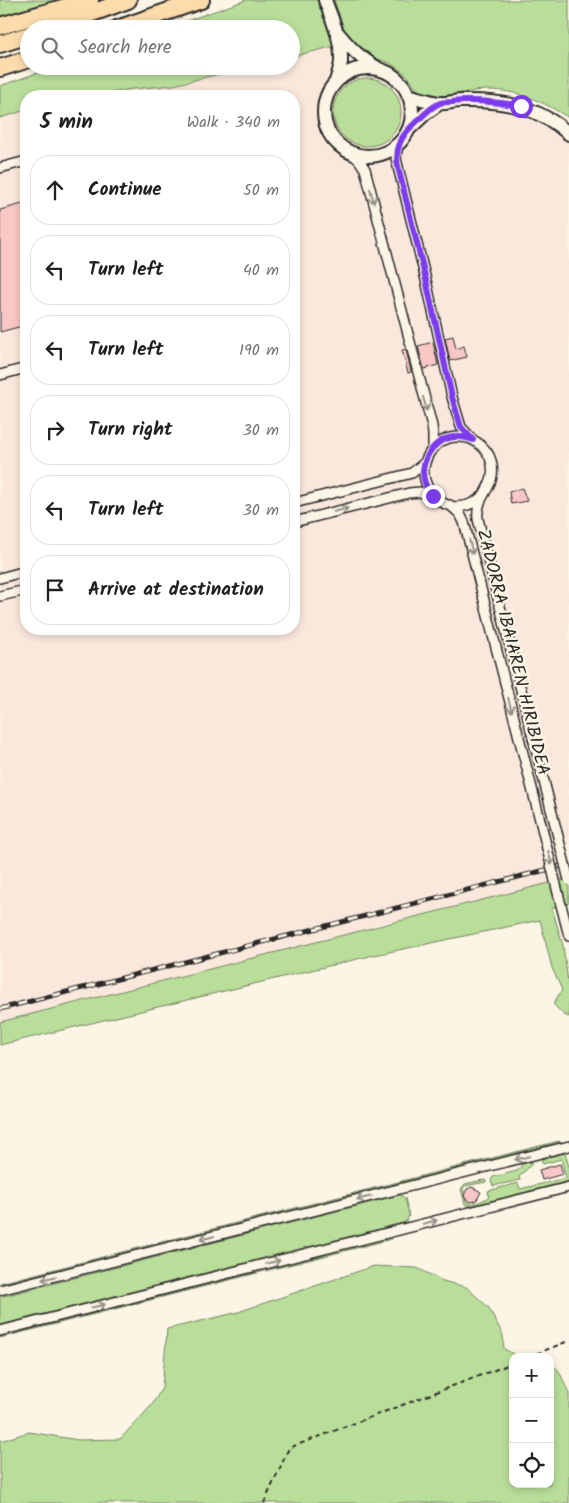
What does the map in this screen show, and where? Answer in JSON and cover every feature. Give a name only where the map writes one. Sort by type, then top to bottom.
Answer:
[{"type":"highway","points":[[21,20],[90,0]]},
{"type":"highway","points":[[73,20],[128,0]]},
{"type":"highway","points":[[143,20],[201,0]]},
{"type":"highway","points":[[0,26],[20,20]]},
{"type":"highway","points":[[0,44],[20,38]]},
{"type":"highway","points":[[0,68],[20,62]]},
{"type":"street","points":[[325,0],[337,31],[341,63],[336,81],[328,93],[324,107],[324,121],[330,135],[339,146],[352,153],[364,156],[388,151],[426,113],[440,103]]},
{"type":"street","points":[[337,31],[352,51],[394,77],[402,85],[411,107],[411,119],[408,130]]},
{"type":"street","points":[[336,81],[359,69],[372,68],[384,72]]},
{"type":"street","points":[[408,96],[440,103],[460,101],[498,102],[521,106],[544,115],[569,134]]},
{"type":"street","points":[[398,143],[396,158],[452,397],[461,427],[473,440],[482,446],[489,455],[492,466],[489,487],[483,496],[473,503],[462,506],[441,502],[433,496],[426,486],[423,474],[424,463],[428,454],[442,440],[452,437],[463,437],[473,440]]},
{"type":"street","points":[[352,153],[365,169],[432,426],[433,447]]},
{"type":"street","points":[[0,168],[20,163]]},
{"type":"street","points":[[0,375],[20,370]]},
{"type":"street","points":[[300,502],[412,472],[424,463]]},
{"type":"street","points":[[300,520],[409,493],[420,492],[433,496]]},
{"type":"street","name":"ZADORRA IBAIAREN HIRIBIDEA","points":[[483,496],[478,504],[478,519],[569,880]]},
{"type":"street","name":"ZADORRA IBAIAREN HIRIBIDEA","points":[[450,505],[460,514],[464,522],[569,936]]},
{"type":"street","points":[[0,578],[20,573]]},
{"type":"street","points":[[0,596],[20,591]]},
{"type":"street","points":[[0,1290],[569,1146]]},
{"type":"street","points":[[0,1331],[569,1187]]},
{"type":"path","points":[[538,1353],[566,1342]]},
{"type":"path","points":[[264,1503],[289,1448],[509,1365]]},
{"type":"shaded area","points":[[335,46],[337,52],[334,53],[330,69],[353,60],[375,58],[390,62],[407,75],[435,112],[477,108],[504,109],[540,121],[569,140],[569,878],[0,1022],[0,118],[20,112],[20,635],[300,635],[300,90],[127,90],[174,85],[215,75],[300,75],[300,55]]},
{"type":"green space","points":[[0,0],[58,0],[0,16]]},
{"type":"green space","points":[[246,0],[317,0],[335,46],[300,55],[300,20],[189,20]]},
{"type":"green space","points":[[334,0],[569,0],[569,118],[540,102],[509,92],[486,90],[445,95],[421,95],[407,75],[390,63],[359,50],[346,34]]},
{"type":"green space","points":[[31,75],[215,75],[174,85],[127,90],[20,90],[20,112],[0,118],[0,86]]},
{"type":"green space","points":[[374,78],[386,84],[395,93],[401,105],[399,125],[391,136],[374,146],[360,146],[343,136],[335,125],[333,105],[343,88],[354,80]]},
{"type":"green space","points":[[569,878],[569,903],[552,908],[563,946],[569,989],[569,1017],[564,1015],[553,1004],[562,990],[552,968],[540,920],[370,956],[0,1045],[0,1022]]},
{"type":"green space","points":[[560,1142],[0,1284],[0,1283]]},
{"type":"green space","points":[[565,1153],[569,1167],[569,1181],[470,1206],[465,1204],[461,1189],[465,1184],[486,1181],[463,1188],[466,1201],[474,1203],[489,1197],[488,1191],[518,1183],[520,1189],[566,1178],[561,1159],[543,1164],[541,1161],[544,1158]]},
{"type":"green space","points":[[533,1163],[519,1177],[520,1180],[493,1186],[491,1180],[493,1177],[517,1171],[523,1164]]},
{"type":"green space","points":[[400,1195],[405,1198],[409,1215],[406,1222],[0,1325],[0,1297]]},
{"type":"green space","points":[[392,1237],[392,1239],[0,1338],[0,1337]]},
{"type":"green space","points":[[374,1266],[417,1268],[443,1281],[466,1287],[489,1308],[503,1335],[504,1349],[512,1353],[509,1353],[509,1488],[554,1488],[554,1366],[559,1371],[569,1393],[569,1503],[0,1503],[0,1441],[29,1432],[78,1440],[120,1439],[152,1405],[162,1388],[167,1329],[235,1313]]},
{"type":"building","points":[[20,205],[20,327],[0,332],[0,210]]},
{"type":"building","points":[[453,336],[456,349],[464,346],[467,357],[450,361],[445,338]]},
{"type":"building","points":[[433,342],[438,365],[424,369],[418,346]]},
{"type":"building","points":[[406,349],[411,372],[408,373],[402,350]]},
{"type":"building","points":[[522,488],[527,501],[511,504],[509,492]]},
{"type":"building","points":[[560,1164],[563,1174],[542,1180],[539,1170]]},
{"type":"building","points":[[472,1187],[481,1192],[476,1201],[470,1202],[464,1195],[467,1189]]},
{"type":"railway","points":[[0,1009],[569,864]]},
{"type":"route","points":[[433,496],[426,486],[423,474],[424,463],[433,447],[442,440],[452,437],[463,437],[473,440],[461,427],[452,397],[396,158],[398,143],[408,130],[440,103],[460,101],[498,102],[521,106]]}]
